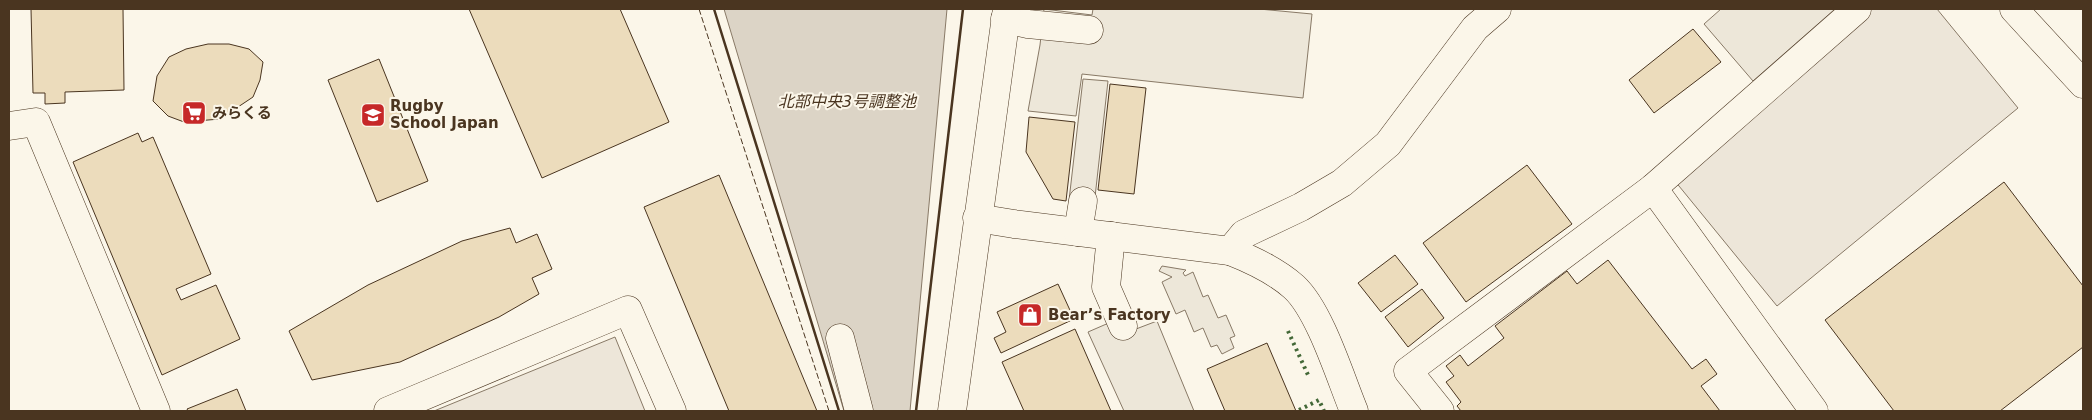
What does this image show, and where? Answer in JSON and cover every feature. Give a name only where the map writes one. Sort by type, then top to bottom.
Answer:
[{"type":"street","points":[[1230,251],[1244,234],[1301,207],[1342,183],[1388,144],[1476,28],[1497,9]]},
{"type":"street","points":[[1440,411],[1408,371],[1653,188],[1856,9]]},
{"type":"street","points":[[2014,9],[2083,84]]},
{"type":"street","points":[[952,411],[1006,14],[1028,24],[1089,30]]},
{"type":"street","points":[[9,126],[36,122],[156,411]]},
{"type":"street","points":[[1653,188],[1814,411]]},
{"type":"street","points":[[1078,232],[1083,201]]},
{"type":"street","points":[[977,218],[1230,251],[1260,264],[1295,288],[1316,317],[1354,411]]},
{"type":"street","points":[[1111,236],[1106,286],[1123,326]]},
{"type":"street","points":[[388,411],[628,310],[672,411]]},
{"type":"street","points":[[840,338],[859,411]]},
{"type":"shaded area","points":[[1044,9],[1092,15],[1093,9],[1259,9],[1312,14],[1303,98],[1082,74],[1076,116],[1028,111],[1040,45]]},
{"type":"shaded area","points":[[1721,9],[1835,9],[1753,81],[1704,24]]},
{"type":"shaded area","points":[[1872,9],[1937,9],[2018,108],[1777,306],[1670,175]]},
{"type":"shaded area","points":[[1083,79],[1108,81],[1094,206],[1068,209]]},
{"type":"shaded area","points":[[1162,266],[1186,270],[1183,273],[1185,276],[1193,272],[1203,297],[1208,295],[1218,318],[1226,315],[1235,336],[1230,338],[1234,348],[1222,354],[1217,345],[1211,347],[1203,328],[1194,332],[1185,310],[1176,314],[1162,282],[1172,277],[1159,271]]},
{"type":"shaded area","points":[[1157,321],[1194,411],[1124,411],[1088,332],[1111,322],[1136,329]]},
{"type":"shaded area","points":[[615,337],[645,411],[434,411]]},
{"type":"water","name":"北部中央3号調整池","points":[[724,9],[947,9],[910,411],[844,411]]},
{"type":"building","points":[[31,9],[123,9],[124,90],[65,92],[65,103],[45,104],[45,93],[33,93]]},
{"type":"building","points":[[469,9],[620,9],[669,122],[542,178]]},
{"type":"building","points":[[1693,29],[1721,62],[1654,113],[1629,80]]},
{"type":"building","points":[[208,44],[229,44],[249,49],[263,62],[260,80],[253,97],[220,119],[184,122],[168,116],[153,101],[157,76],[169,57],[186,49]]},
{"type":"building","points":[[379,59],[428,181],[377,202],[328,80]]},
{"type":"building","points":[[1110,84],[1146,88],[1134,194],[1098,190]]},
{"type":"building","points":[[1029,117],[1075,122],[1066,201],[1053,199],[1026,152]]},
{"type":"building","points":[[138,133],[142,142],[153,137],[211,274],[176,289],[181,300],[216,285],[240,339],[162,375],[73,162]]},
{"type":"building","points":[[1527,165],[1572,224],[1466,302],[1423,243]]},
{"type":"building","points":[[719,175],[817,411],[729,411],[644,207]]},
{"type":"building","points":[[2004,182],[2083,286],[2083,347],[2000,411],[1894,411],[1825,320]]},
{"type":"building","points":[[510,228],[516,243],[537,234],[552,269],[532,278],[539,294],[499,317],[400,362],[312,380],[289,331],[368,285],[462,241]]},
{"type":"building","points":[[1395,255],[1418,284],[1381,312],[1358,283]]},
{"type":"building","points":[[1608,260],[1692,369],[1706,359],[1717,374],[1701,386],[1720,411],[1461,411],[1457,406],[1461,402],[1446,382],[1454,376],[1446,366],[1460,355],[1468,366],[1504,338],[1495,326],[1567,271],[1577,284]]},
{"type":"building","points":[[1058,284],[1074,319],[1001,353],[994,338],[1006,332],[997,312]]},
{"type":"building","points":[[1422,289],[1444,318],[1408,347],[1385,317]]},
{"type":"building","points":[[1075,329],[1111,411],[1024,411],[1002,362]]},
{"type":"building","points":[[1267,343],[1296,411],[1225,411],[1207,369]]},
{"type":"building","points":[[237,389],[246,411],[188,411],[187,409]]},
{"type":"hedge","points":[[1288,331],[1308,375]]},
{"type":"hedge","points":[[1299,410],[1319,400],[1324,411]]},
{"type":"fence","points":[[699,9],[829,411]]},
{"type":"wall","points":[[714,9],[839,411]]},
{"type":"wall","points":[[916,411],[963,9]]},
{"type":"place","name":"みらくる","points":[[194,113]]},
{"type":"place","name":"Rugby School Japan","points":[[373,115]]},
{"type":"place","name":"Bear’s Factory","points":[[1030,315]]}]
